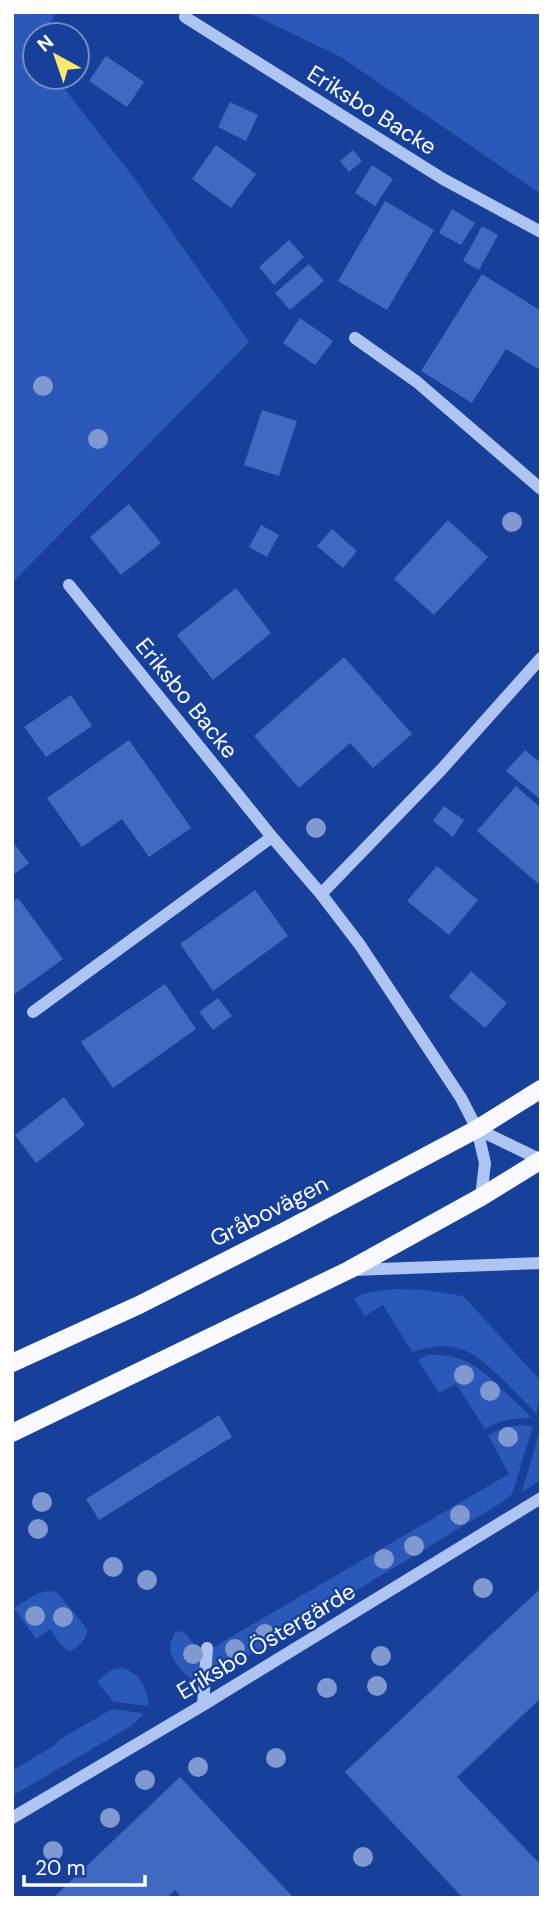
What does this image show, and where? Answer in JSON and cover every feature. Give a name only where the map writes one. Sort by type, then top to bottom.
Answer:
[{"type":"main road","name":"Gråbovägen","points":[[12,1363],[139,1305],[259,1244],[477,1129],[541,1089]]},
{"type":"main road","points":[[12,1433],[349,1270],[481,1197],[541,1160]]},
{"type":"street","name":"Eriksbo Backe","points":[[185,17],[443,179],[541,232]]},
{"type":"street","points":[[355,338],[417,382],[541,489]]},
{"type":"street","name":"Eriksbo Backe","points":[[69,585],[360,945],[461,1098],[477,1129],[485,1163],[481,1197]]},
{"type":"street","points":[[321,894],[441,770],[541,658]]},
{"type":"street","points":[[33,1012],[272,837]]},
{"type":"street","points":[[477,1129],[541,1160]]},
{"type":"street","points":[[349,1270],[541,1263]]},
{"type":"street","name":"Eriksbo Östergärde","points":[[12,1818],[203,1705],[541,1498]]},
{"type":"street","points":[[203,1705],[207,1648]]},
{"type":"shaded area","points":[[12,12],[56,12],[51,21],[21,21],[21,91],[66,91],[134,178],[249,342],[12,583]]},
{"type":"shaded area","points":[[247,12],[541,12],[541,194],[341,57]]},
{"type":"shaded area","points":[[393,1289],[426,1290],[463,1296],[541,1381],[536,1413],[474,1355],[459,1348],[445,1346],[412,1352],[383,1305],[365,1316],[354,1299],[362,1294]]},
{"type":"shaded area","points":[[427,1355],[452,1357],[472,1364],[531,1418],[507,1420],[485,1429],[456,1384],[439,1393],[418,1360]]},
{"type":"shaded area","points":[[533,1426],[512,1494],[501,1503],[209,1679],[201,1682],[193,1680],[173,1658],[170,1648],[175,1632],[183,1631],[202,1654],[509,1474],[488,1435],[505,1427]]},
{"type":"shaded area","points":[[541,1426],[541,1480],[522,1492]]},
{"type":"shaded area","points":[[57,1592],[87,1629],[82,1642],[71,1651],[62,1645],[50,1629],[36,1639],[14,1608],[38,1593]]},
{"type":"shaded area","points":[[121,1668],[138,1677],[149,1706],[114,1702],[97,1682],[111,1670]]},
{"type":"shaded area","points":[[112,1709],[143,1715],[131,1726],[12,1796],[12,1771]]},
{"type":"building","points":[[106,56],[144,82],[127,107],[91,82],[91,78]]},
{"type":"building","points":[[230,102],[258,115],[246,141],[218,127]]},
{"type":"building","points":[[216,145],[256,174],[231,208],[192,179]]},
{"type":"building","points":[[353,150],[362,161],[349,172],[340,161]]},
{"type":"building","points":[[372,165],[393,179],[375,206],[355,193]]},
{"type":"building","points":[[385,201],[434,230],[387,310],[338,281]]},
{"type":"building","points":[[452,209],[475,223],[461,245],[439,233]]},
{"type":"building","points":[[482,226],[498,235],[479,270],[463,261]]},
{"type":"building","points":[[289,240],[304,257],[274,285],[259,267]]},
{"type":"building","points":[[309,264],[324,281],[290,310],[275,293]]},
{"type":"building","points":[[482,274],[541,311],[541,364],[538,369],[506,349],[472,403],[421,371]]},
{"type":"building","points":[[300,318],[333,341],[315,365],[283,343]]},
{"type":"building","points":[[262,410],[297,421],[279,476],[244,465]]},
{"type":"building","points":[[129,504],[161,543],[121,575],[90,537]]},
{"type":"building","points":[[448,520],[488,557],[434,615],[394,579]]},
{"type":"building","points":[[261,525],[279,535],[267,557],[249,547]]},
{"type":"building","points":[[332,529],[357,551],[343,568],[317,546]]},
{"type":"building","points":[[236,588],[271,633],[213,680],[177,635]]},
{"type":"building","points":[[344,657],[412,734],[373,768],[350,743],[299,788],[254,736]]},
{"type":"building","points":[[71,695],[92,726],[46,757],[24,727]]},
{"type":"building","points":[[129,740],[191,828],[149,857],[122,819],[82,847],[47,798]]},
{"type":"building","points":[[525,750],[541,763],[541,800],[506,771]]},
{"type":"building","points":[[516,786],[541,808],[541,886],[477,831]]},
{"type":"building","points":[[444,806],[464,820],[453,837],[433,821]]},
{"type":"building","points":[[12,841],[29,863],[12,876]]},
{"type":"building","points":[[437,866],[478,900],[449,935],[407,901]]},
{"type":"building","points":[[255,890],[288,936],[213,991],[180,944]]},
{"type":"building","points":[[18,898],[63,959],[12,996],[12,902]]},
{"type":"building","points":[[471,971],[507,1003],[485,1028],[449,997]]},
{"type":"building","points":[[165,984],[196,1029],[113,1088],[81,1042]]},
{"type":"building","points":[[218,998],[232,1016],[213,1030],[199,1012]]},
{"type":"building","points":[[64,1097],[85,1125],[36,1163],[15,1135]]},
{"type":"building","points":[[219,1415],[232,1437],[99,1520],[86,1499]]},
{"type":"building","points":[[541,1588],[541,1698],[457,1777],[541,1865],[541,1898],[463,1898],[345,1772]]},
{"type":"building","points":[[180,1777],[294,1898],[182,1898],[175,1890],[166,1898],[53,1898]]}]
